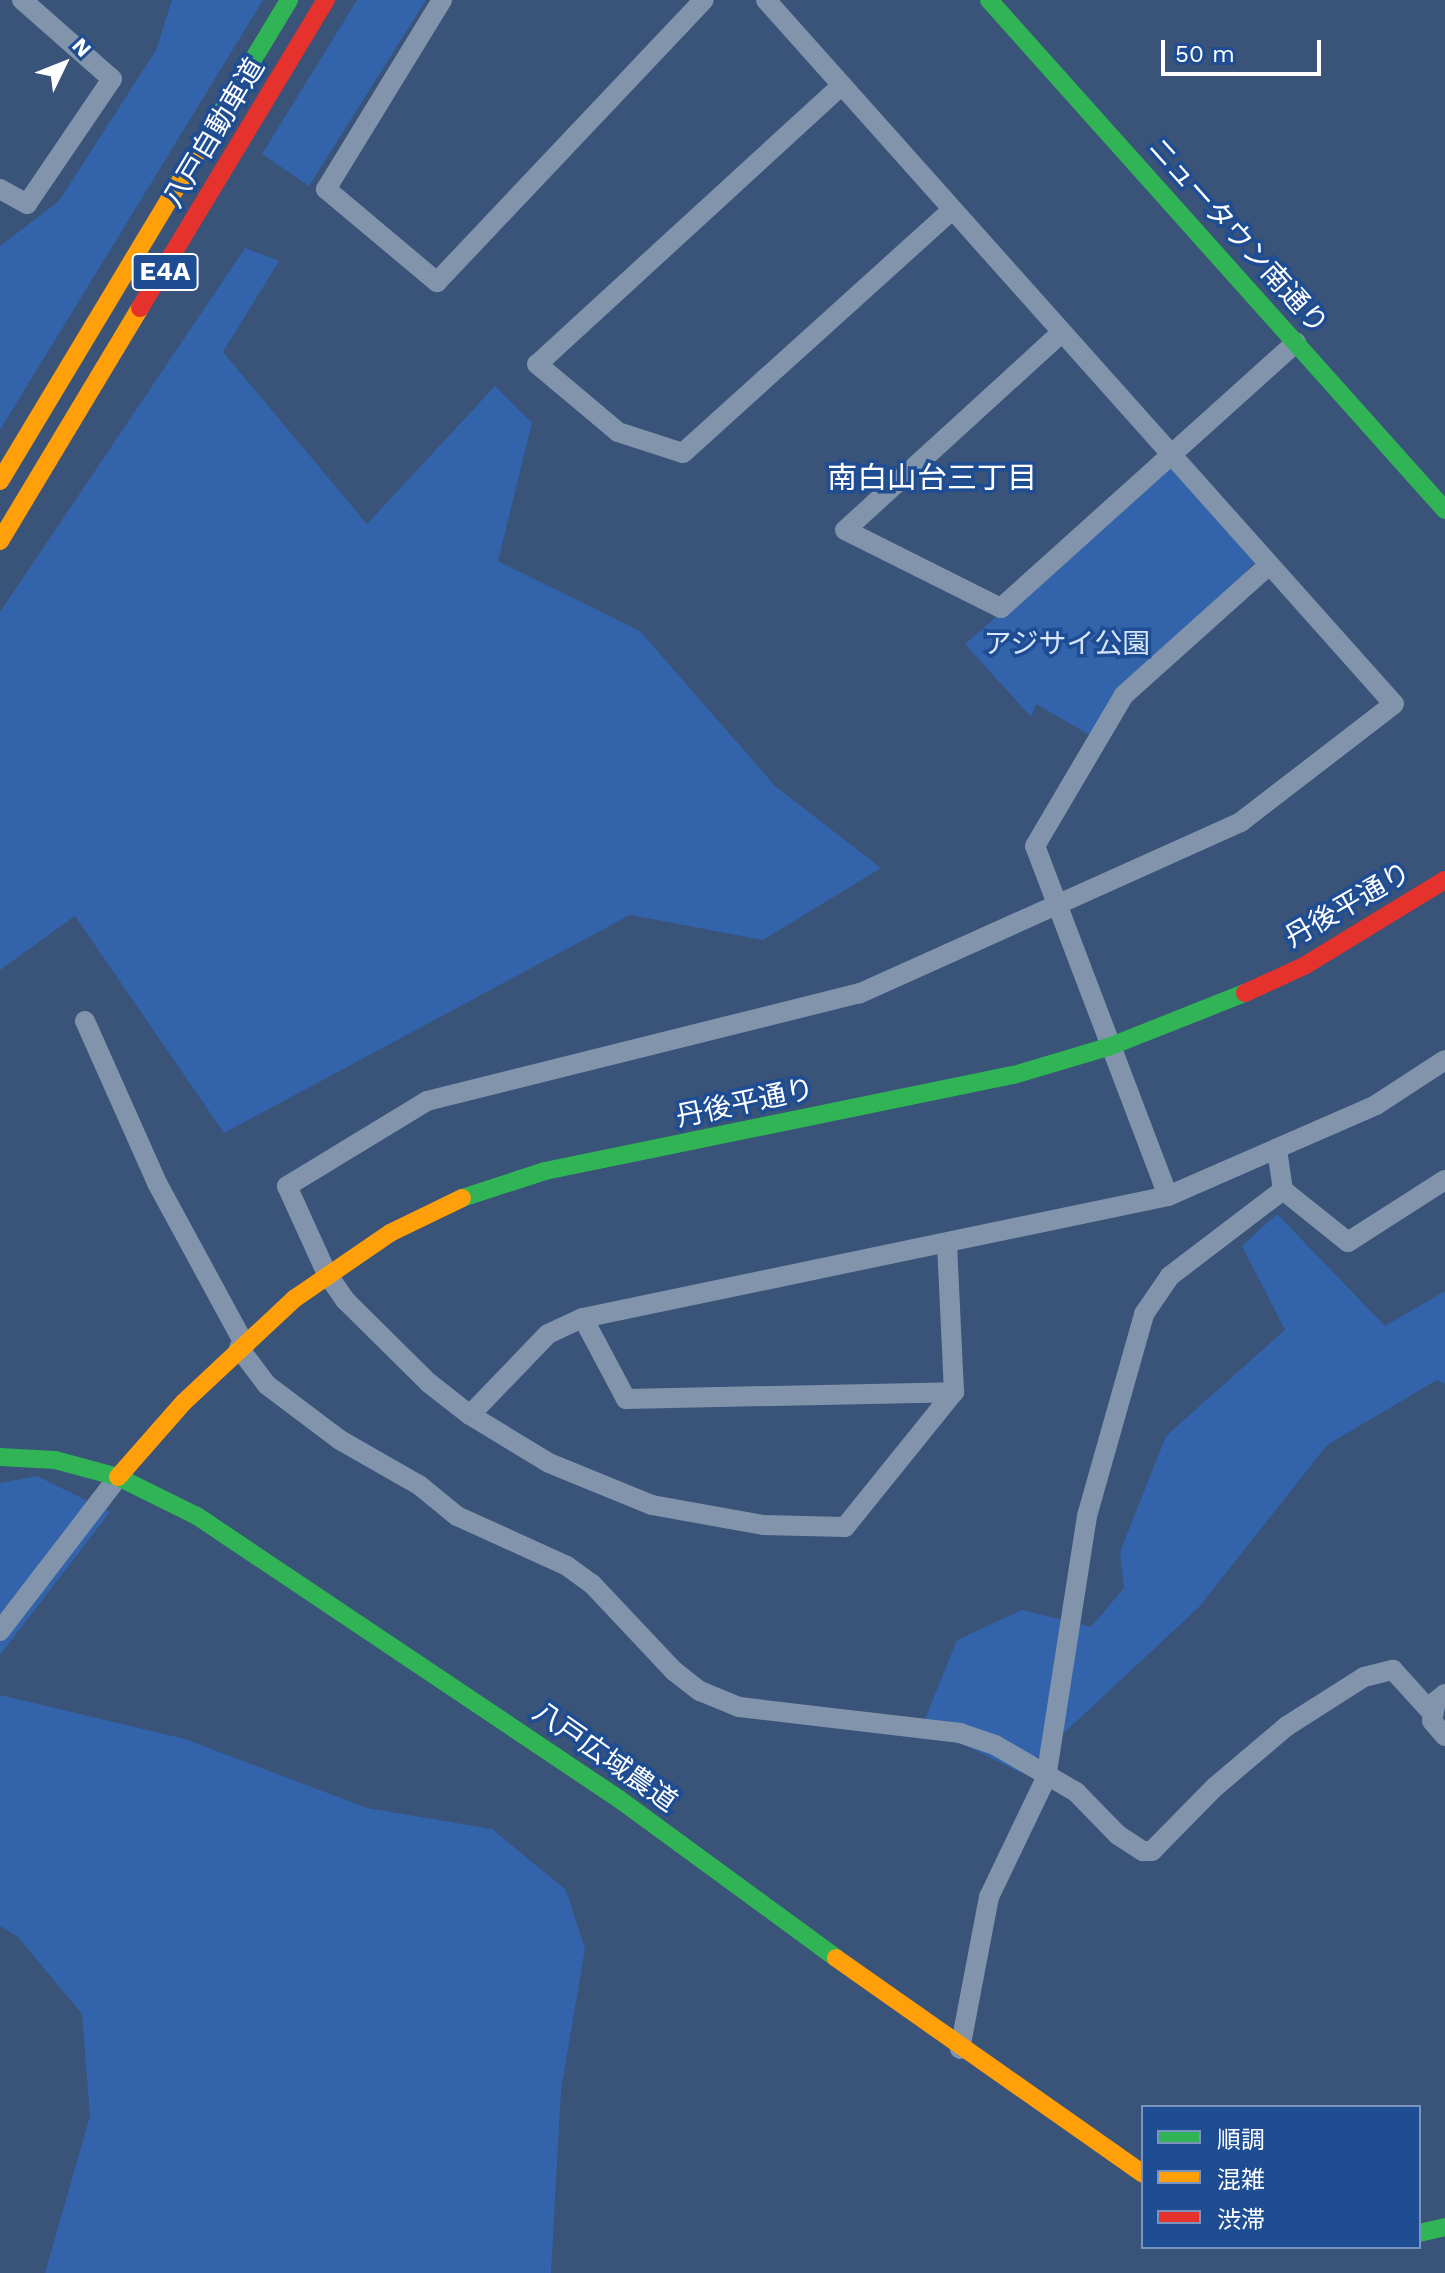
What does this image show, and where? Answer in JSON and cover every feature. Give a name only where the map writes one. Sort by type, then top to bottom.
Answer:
[{"type":"main road","name":"八戸自動車道","points":[[0,481],[289,0]]},
{"type":"main road","name":"八戸自動車道","points":[[0,541],[326,0]]},
{"type":"main road","name":"ニュータウン南通り","points":[[989,0],[1445,510]]},
{"type":"main road","name":"丹後平通り","points":[[118,1477],[241,1346],[327,1274],[390,1233],[465,1197],[545,1171],[1014,1075],[1111,1046],[1304,966],[1445,880]]},
{"type":"main road","name":"八戸広域農道","points":[[0,1457],[55,1460],[118,1477],[197,1516],[296,1578],[619,1799],[960,2049],[1141,2173]]},
{"type":"main road","points":[[1421,2233],[1445,2227]]},
{"type":"street","points":[[0,189],[27,204],[112,79],[22,0]]},
{"type":"street","points":[[442,0],[326,189],[437,282],[704,0]]},
{"type":"street","points":[[766,0],[1394,704],[1241,822],[860,993],[427,1101],[287,1186],[327,1274],[345,1300],[397,1352],[470,1415],[549,1463],[652,1505],[763,1525],[845,1527],[954,1392],[947,1244]]},
{"type":"street","points":[[842,85],[537,364],[618,432],[683,453],[952,210]]},
{"type":"street","points":[[1061,333],[845,530],[1001,608],[1296,342]]},
{"type":"street","points":[[1168,1196],[1035,846],[1124,695],[1269,565]]},
{"type":"street","points":[[85,1021],[157,1183],[241,1346],[267,1385],[340,1440],[419,1485],[457,1516],[567,1566],[592,1584],[674,1671],[700,1691],[739,1707],[960,1733],[995,1745],[1046,1778],[1076,1792],[1118,1835],[1152,1851],[1215,1787],[1287,1726],[1364,1677],[1393,1670],[1433,1714]]},
{"type":"street","points":[[470,1415],[548,1334],[583,1318],[1168,1196],[1376,1105],[1445,1060]]},
{"type":"street","points":[[1277,1150],[1283,1190],[1348,1242],[1445,1180]]},
{"type":"street","points":[[960,2049],[989,1897],[1046,1778],[1087,1516],[1144,1314],[1170,1276],[1283,1190]]},
{"type":"street","points":[[583,1318],[626,1399],[954,1392]]},
{"type":"street","points":[[0,1631],[118,1477]]},
{"type":"street","points":[[1445,1694],[1432,1721],[1445,1736]]},
{"type":"green space","points":[[172,0],[263,0],[0,430],[0,246],[59,201],[156,50]]},
{"type":"green space","points":[[357,0],[426,0],[309,186],[262,154]]},
{"type":"green space","points":[[245,248],[279,261],[223,352],[367,524],[495,386],[532,423],[498,561],[640,631],[775,786],[881,868],[763,940],[630,915],[224,1133],[75,916],[0,970],[0,612]]},
{"type":"green space","name":"アジサイ公園","points":[[1172,464],[1258,559],[1090,735],[1036,704],[1031,717],[965,644]]},
{"type":"green space","points":[[1277,1214],[1385,1326],[1445,1291],[1445,1384],[1437,1380],[1327,1445],[1199,1607],[1021,1773],[923,1724],[957,1640],[1022,1610],[1091,1627],[1124,1588],[1120,1552],[1166,1436],[1285,1330],[1242,1246]]},
{"type":"green space","points":[[37,1476],[110,1512],[0,1655],[0,1483]]},
{"type":"green space","points":[[0,1695],[185,1739],[367,1808],[492,1829],[566,1890],[585,1949],[561,2090],[551,2273],[45,2273],[90,2116],[82,2014],[18,1937],[0,1926]]},
{"type":"traffic: fast","points":[[195,156],[289,0]]},
{"type":"traffic: fast","points":[[989,0],[1445,510]]},
{"type":"traffic: fast","points":[[462,1198],[545,1171],[1014,1075],[1111,1046],[1245,993]]},
{"type":"traffic: fast","points":[[0,1457],[55,1460],[118,1477],[197,1516],[619,1799],[836,1958]]},
{"type":"traffic: fast","points":[[1421,2233],[1445,2227]]},
{"type":"traffic: slow","points":[[0,481],[195,156]]},
{"type":"traffic: slow","points":[[0,541],[140,308]]},
{"type":"traffic: slow","points":[[118,1477],[184,1402],[294,1299],[390,1233],[462,1198]]},
{"type":"traffic: slow","points":[[836,1958],[1141,2173]]},
{"type":"traffic: jam","points":[[140,308],[326,0]]},
{"type":"traffic: jam","points":[[1245,993],[1304,966],[1445,880]]},
{"type":"district","name":"南白山台三丁目","points":[[932,478]]}]
